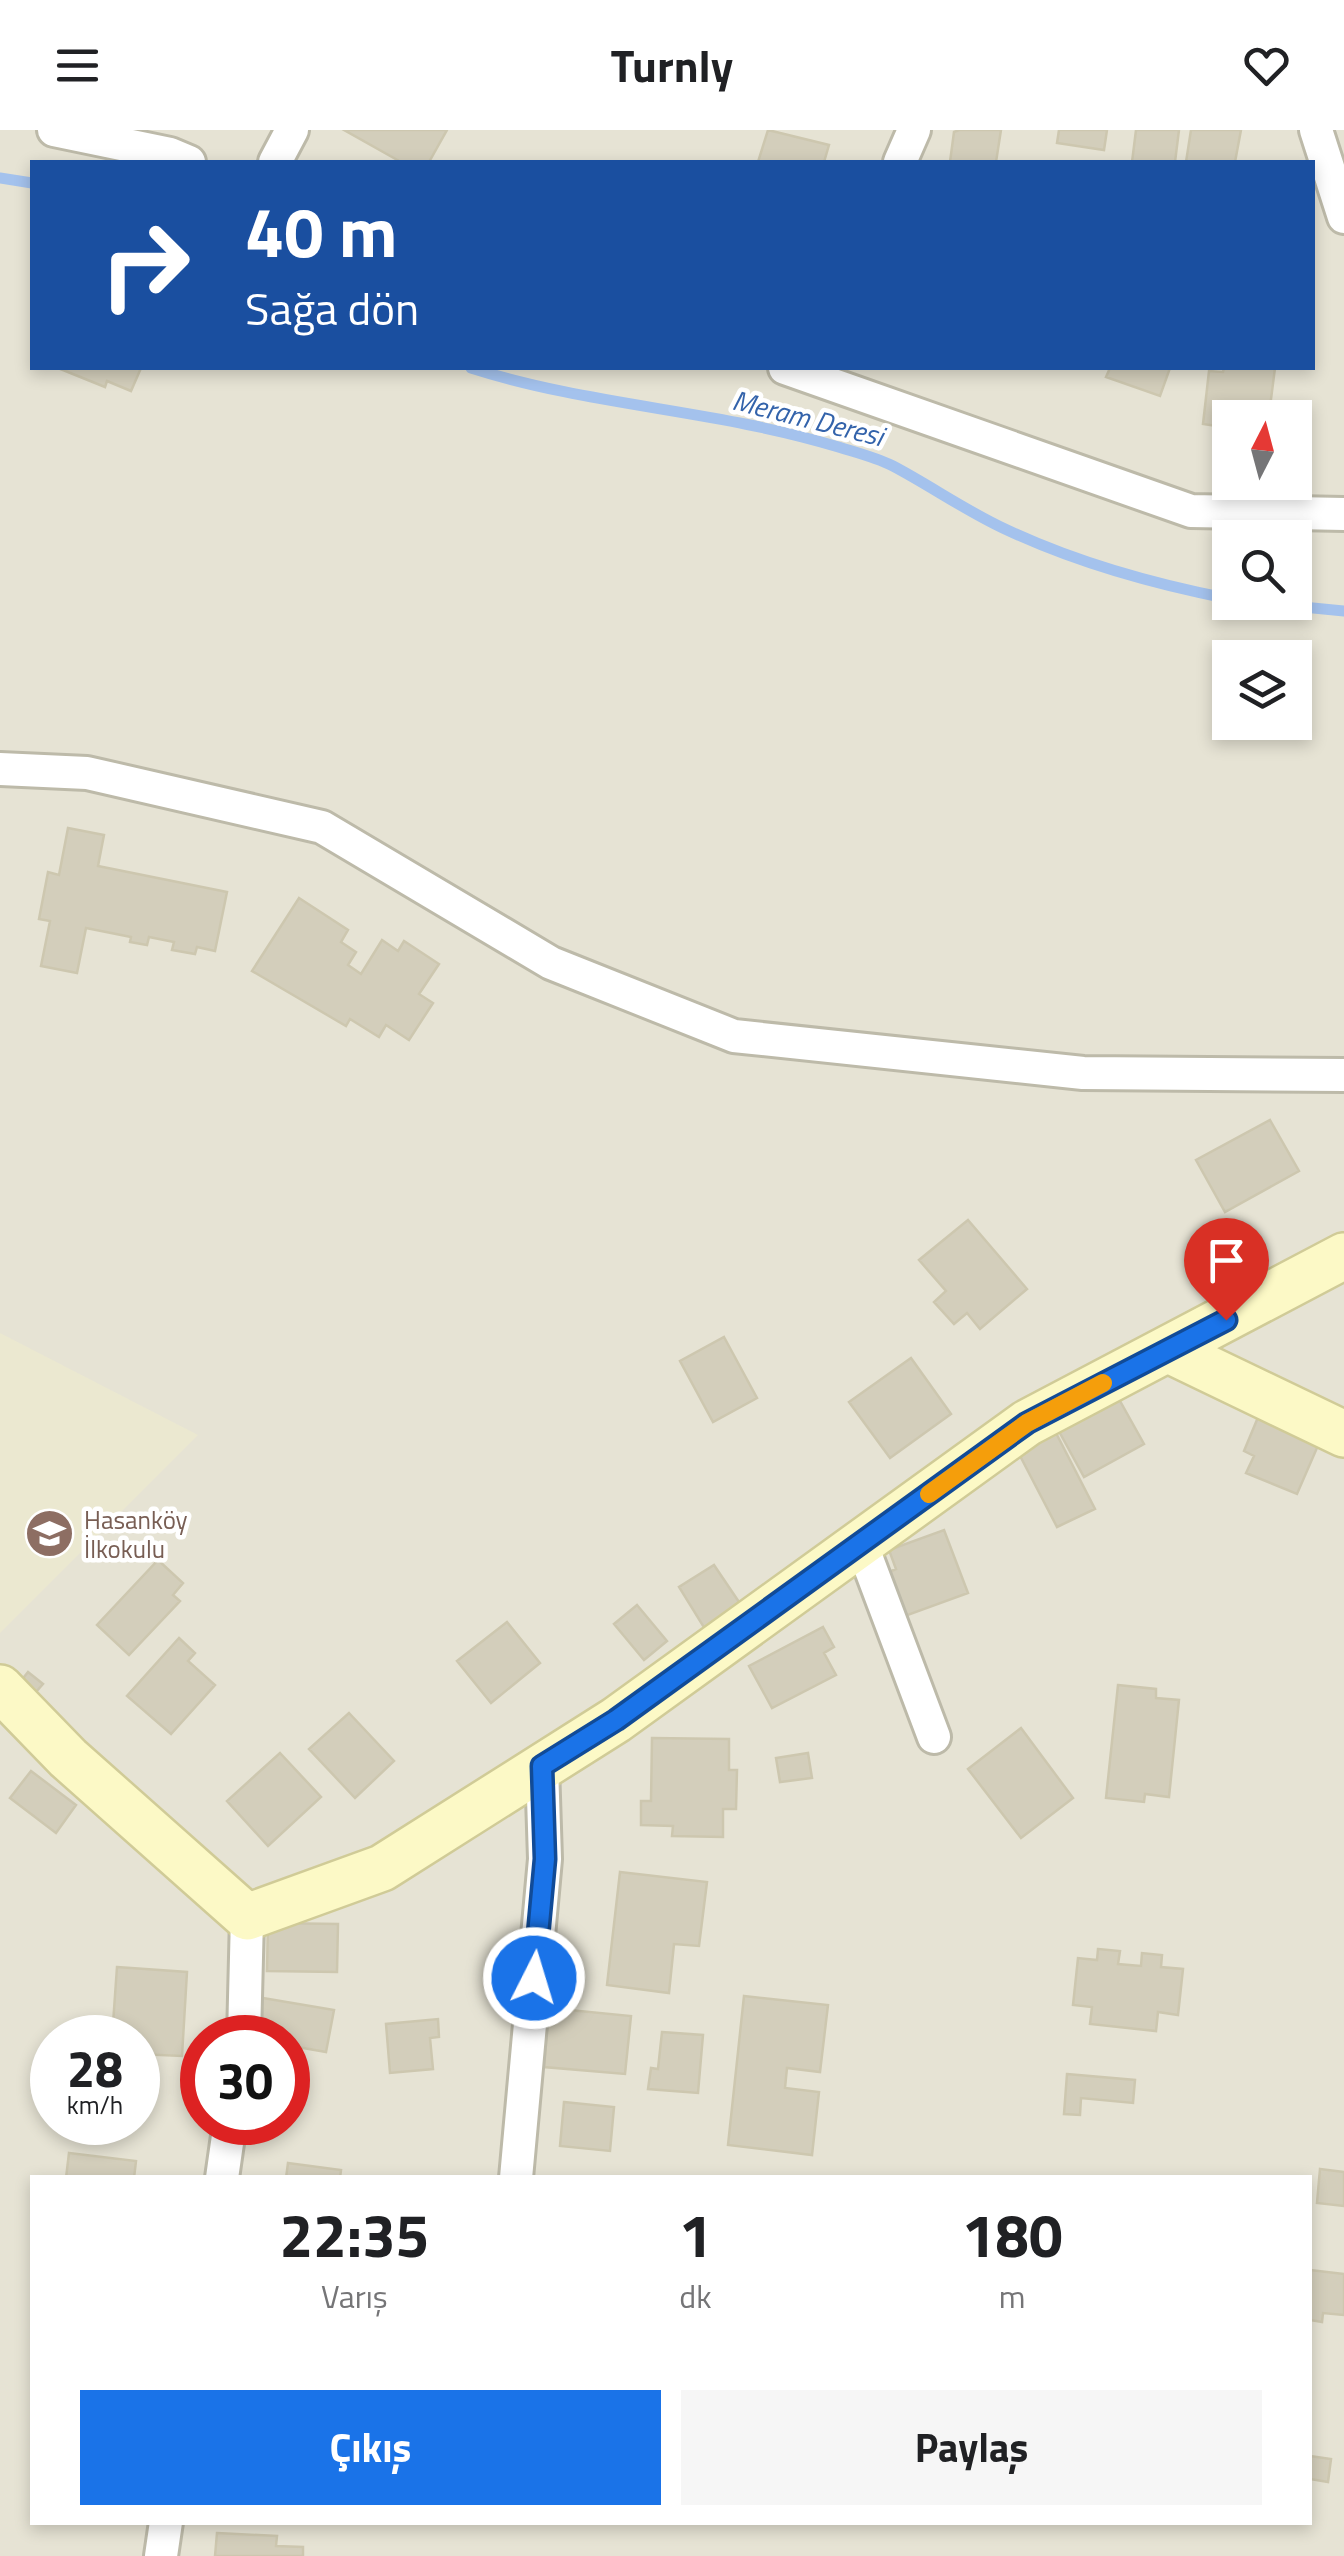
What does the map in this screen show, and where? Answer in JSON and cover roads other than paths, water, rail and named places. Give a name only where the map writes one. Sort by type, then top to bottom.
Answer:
[{"type":"street","points":[[54,130],[184,160]]},
{"type":"street","points":[[276,160],[292,130]]},
{"type":"street","points":[[901,160],[914,130]]},
{"type":"street","points":[[1316,130],[1344,217]]},
{"type":"street","points":[[796,370],[863,382],[1191,510],[1344,514]]},
{"type":"street","points":[[0,769],[87,773],[322,827],[551,962],[734,1036],[1084,1073],[1344,1075]]},
{"type":"street","points":[[247,1917],[382,1868],[616,1720],[1027,1423],[1344,1256]]},
{"type":"street","points":[[1168,1350],[1344,1434]]},
{"type":"street","points":[[861,1543],[934,1737]]},
{"type":"street","points":[[0,1688],[68,1758],[247,1917],[245,2015]]},
{"type":"street","points":[[516,2175],[545,1859],[542,1766]]},
{"type":"street","points":[[222,2175],[227,2145]]},
{"type":"street","points":[[161,2556],[166,2525]]},
{"type":"waterway","name":"Meram Deresi","points":[[0,178],[30,183]]},
{"type":"waterway","name":"Meram Deresi","points":[[478,370],[561,391],[745,424],[857,453],[893,466],[1032,541],[1144,579],[1212,595]]},
{"type":"waterway","name":"Meram Deresi","points":[[1312,608],[1344,611]]},
{"type":"place","name":"Hasanköy İlkokulu","points":[[49,1534]]}]
